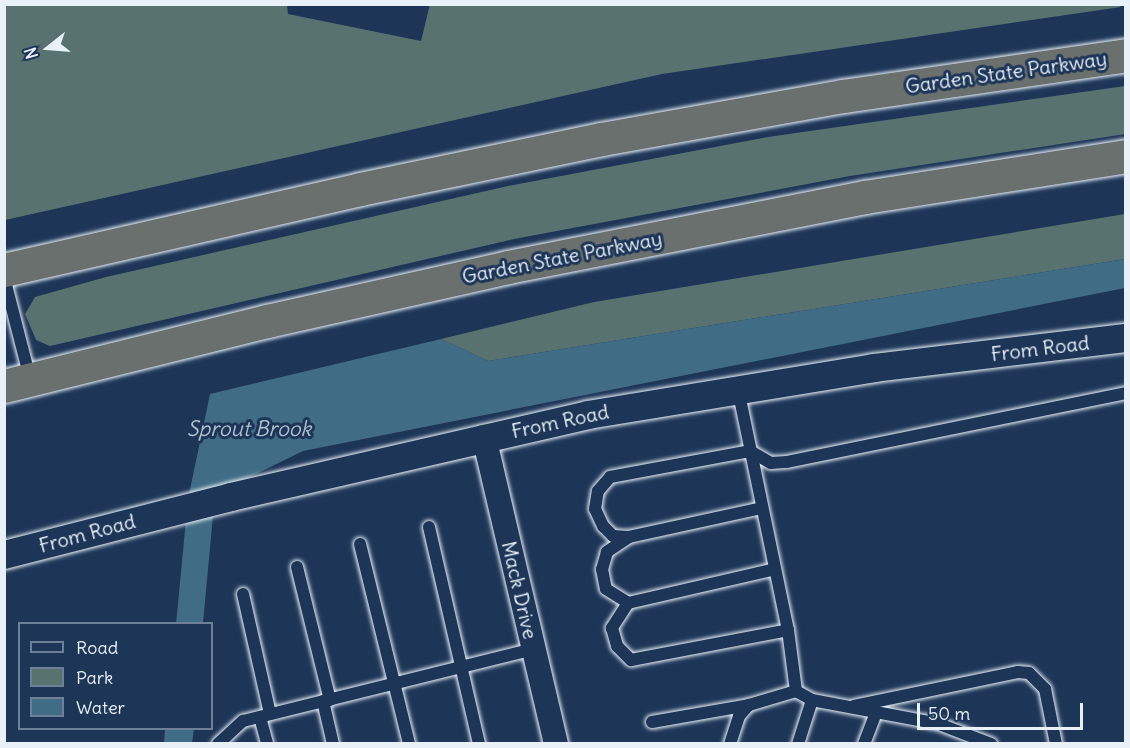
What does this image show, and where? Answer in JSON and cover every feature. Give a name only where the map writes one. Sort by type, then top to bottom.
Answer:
[{"type":"highway","name":"Garden State Parkway","points":[[4,270],[349,191],[601,139],[843,96],[1118,56]]},
{"type":"highway","name":"Garden State Parkway","points":[[17,382],[508,267],[866,197],[1125,156]]},
{"type":"street","name":"From Road","points":[[4,555],[231,496],[484,437],[738,389],[874,368],[1125,338]]},
{"type":"street","name":"Mack Drive","points":[[484,437],[556,744]]},
{"type":"lane","points":[[4,276],[17,382]]},
{"type":"lane","points":[[738,389],[788,630],[796,690]]},
{"type":"lane","points":[[762,508],[629,537],[614,536],[603,526],[596,509],[598,491],[610,477],[750,451],[771,462],[787,462],[1125,393]]},
{"type":"lane","points":[[429,527],[479,744]]},
{"type":"lane","points":[[628,603],[606,589],[602,568],[607,552],[629,537]]},
{"type":"lane","points":[[360,544],[409,744]]},
{"type":"lane","points":[[297,567],[327,700],[333,744]]},
{"type":"lane","points":[[775,569],[628,603],[612,628],[617,646],[630,660],[788,630]]},
{"type":"lane","points":[[243,594],[265,716],[267,744]]},
{"type":"lane","points":[[218,744],[243,721],[534,649]]},
{"type":"lane","points":[[850,707],[1018,672],[1029,673],[1046,689],[1056,744]]},
{"type":"lane","points":[[652,722],[749,705],[796,690],[812,700],[939,724],[991,744]]},
{"type":"lane","points":[[798,744],[812,700]]},
{"type":"lane","points":[[730,744],[739,716],[749,705]]},
{"type":"lane","points":[[864,744],[876,712]]},
{"type":"green space","points":[[430,4],[1118,4],[1121,7],[662,74],[5,220],[5,5],[287,5],[288,14],[421,41]]},
{"type":"green space","points":[[1125,86],[1125,134],[850,176],[514,239],[50,346],[36,340],[25,314],[35,297],[106,277],[508,186],[768,137]]},
{"type":"green space","points":[[1125,214],[1125,259],[488,361],[441,339],[594,302]]},
{"type":"water","name":"Sprout Brook","points":[[1125,259],[1125,288],[303,451],[215,494],[203,622],[176,622],[188,499],[210,394],[441,339],[488,361]]},
{"type":"water","points":[[165,730],[194,730],[192,743],[164,743]]}]
